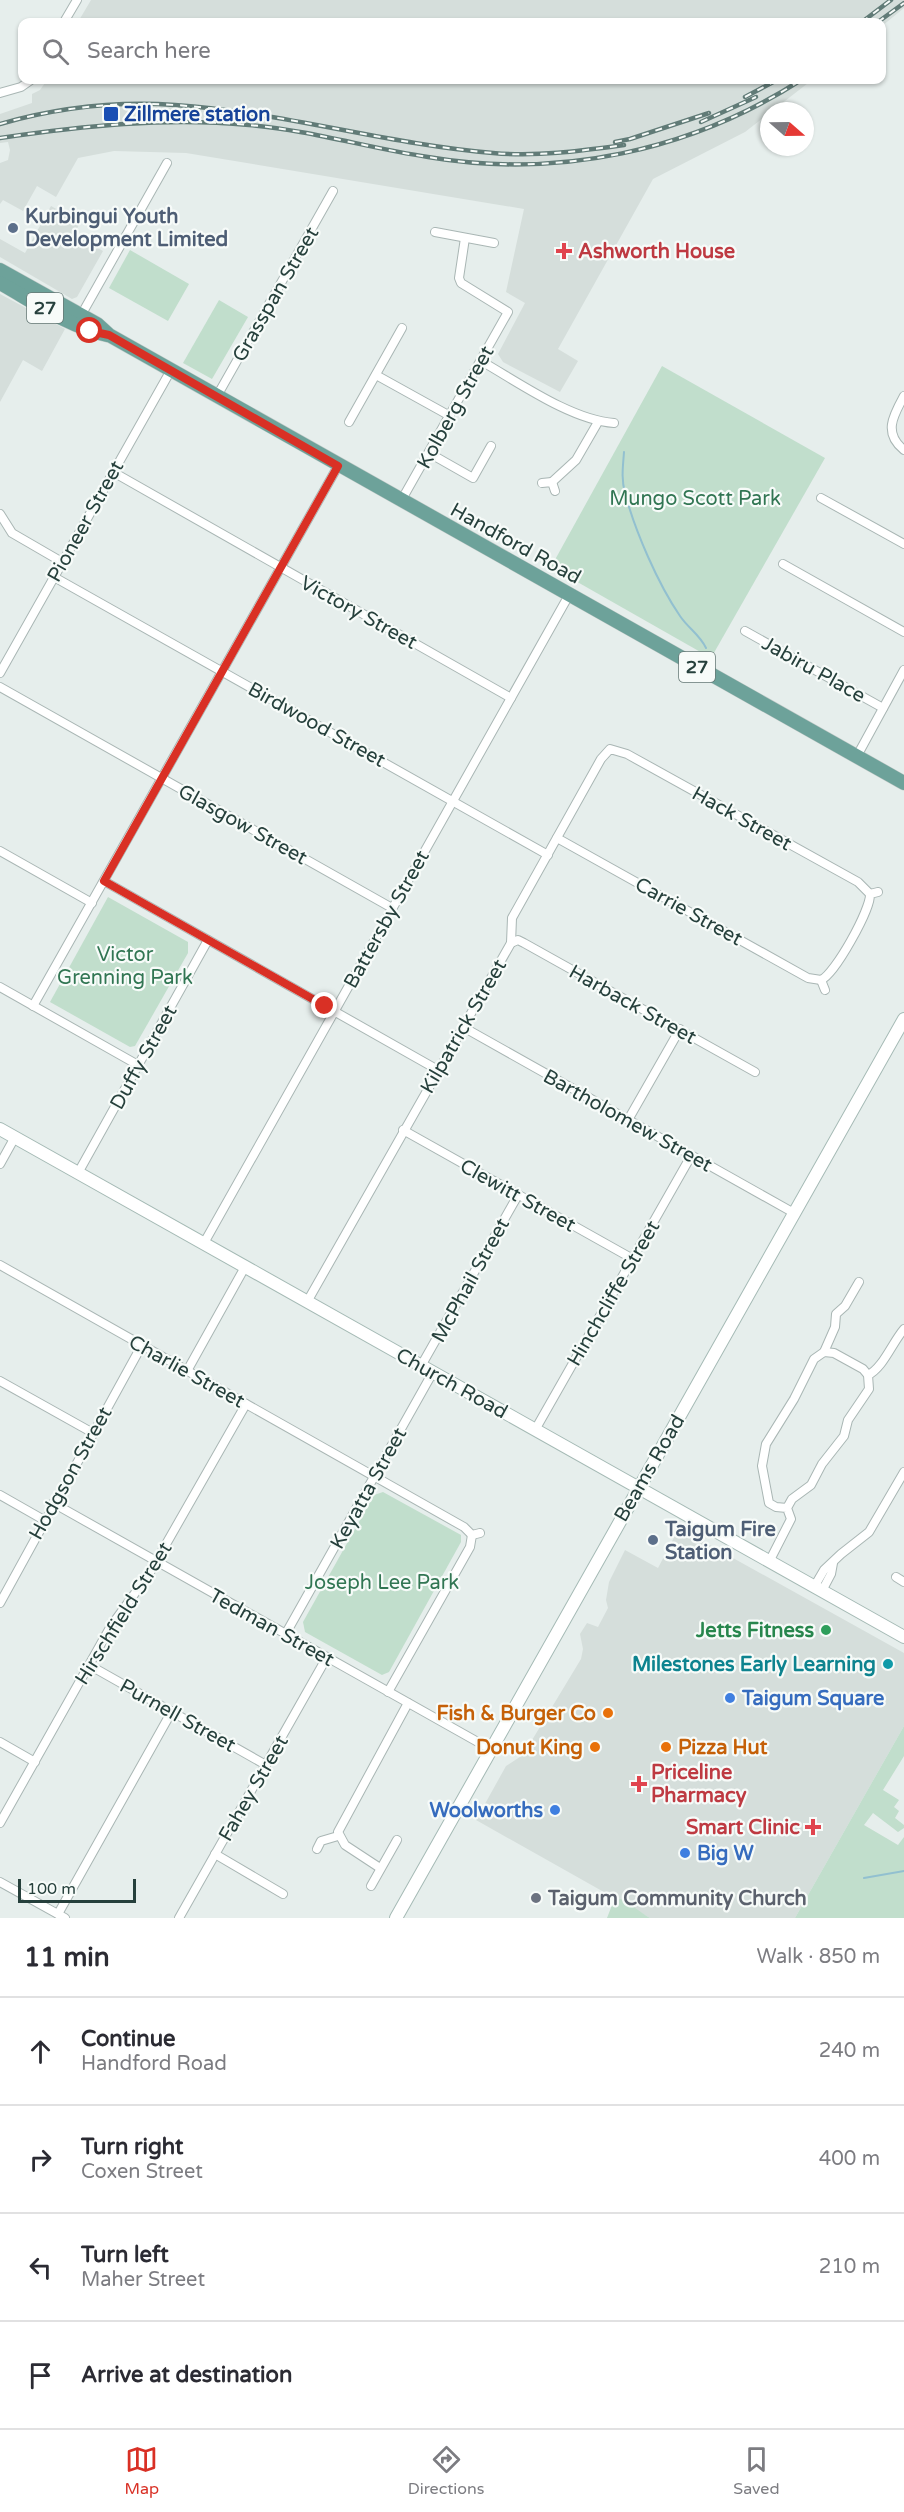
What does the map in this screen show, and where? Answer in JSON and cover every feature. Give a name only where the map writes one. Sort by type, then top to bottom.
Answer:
[{"type":"main road","name":"Handford Road","points":[[0,270],[79,320]]},
{"type":"main road","name":"Handford Road","points":[[0,283],[79,320],[97,324],[109,335],[338,466],[904,783]]},
{"type":"street","points":[[66,18],[77,0]]},
{"type":"street","points":[[0,93],[25,84]]},
{"type":"street","points":[[79,320],[167,163]]},
{"type":"street","name":"Grasspan Street","points":[[217,396],[333,191]]},
{"type":"street","points":[[435,232],[494,243]]},
{"type":"street","name":"Kolberg Street","points":[[401,501],[508,312],[461,283],[459,278],[465,238]]},
{"type":"street","points":[[350,422],[402,328]]},
{"type":"street","points":[[481,361],[568,409],[598,422],[614,423]]},
{"type":"street","name":"Pioneer Street","points":[[0,673],[171,370]]},
{"type":"street","points":[[376,375],[450,416]]},
{"type":"street","points":[[904,396],[891,424],[895,441],[904,450]]},
{"type":"street","points":[[550,485],[576,459],[598,422]]},
{"type":"street","points":[[429,453],[473,478],[491,446]]},
{"type":"street","points":[[33,1006],[338,466]]},
{"type":"street","name":"Victory Street","points":[[113,472],[511,698]]},
{"type":"street","points":[[821,498],[904,544]]},
{"type":"street","points":[[0,514],[12,533],[62,562]]},
{"type":"street","points":[[783,564],[904,632]]},
{"type":"street","name":"Birdwood Street","points":[[54,577],[548,855]]},
{"type":"street","name":"Battersby Street","points":[[204,1243],[569,595]]},
{"type":"street","name":"Jabiru Place","points":[[746,631],[883,708]]},
{"type":"street","points":[[857,756],[904,670]]},
{"type":"street","name":"Glasgow Street","points":[[0,687],[392,908]]},
{"type":"street","name":"Kilpatrick Street","points":[[307,1302],[511,942],[512,918],[601,759],[610,749]]},
{"type":"street","name":"Hack Street","points":[[610,749],[627,754],[874,893],[832,971],[821,980]]},
{"type":"street","name":"Carrie Street","points":[[557,838],[808,978],[821,980]]},
{"type":"street","points":[[0,851],[92,903]]},
{"type":"street","points":[[104,881],[438,1070]]},
{"type":"street","name":"Duffy Street","points":[[78,1173],[208,940]]},
{"type":"street","name":"Harback Street","points":[[511,942],[521,941],[755,1072]]},
{"type":"street","points":[[821,980],[825,990]]},
{"type":"street","points":[[0,987],[138,1065]]},
{"type":"street","name":"Beams Road","points":[[396,1918],[904,1019]]},
{"type":"street","name":"Bartholomew Street","points":[[463,1027],[794,1214]]},
{"type":"street","points":[[628,1120],[680,1029]]},
{"type":"street","name":"Church Road","points":[[0,1129],[638,1488],[732,1538],[769,1562],[904,1637]]},
{"type":"street","name":"Clewitt Street","points":[[403,1130],[633,1259]]},
{"type":"street","points":[[0,1164],[15,1137]]},
{"type":"street","name":"Hinchcliffe Street","points":[[535,1430],[691,1156]]},
{"type":"street","name":"McPhail Street","points":[[422,1366],[518,1195]]},
{"type":"street","name":"Charlie Street","points":[[0,1265],[476,1534],[388,1692]]},
{"type":"street","points":[[187,1371],[245,1267]]},
{"type":"street","points":[[787,1508],[776,1507],[769,1503],[762,1455],[774,1430],[794,1399],[805,1373],[814,1359],[824,1352],[835,1327],[836,1314],[845,1306],[859,1282]]},
{"type":"street","points":[[868,1375],[880,1368],[891,1345],[904,1329]]},
{"type":"street","name":"Hodgson Street","points":[[0,1603],[142,1345]]},
{"type":"street","points":[[787,1508],[792,1500],[811,1485],[822,1464],[844,1436],[856,1406],[869,1389],[868,1375],[862,1369],[843,1358],[824,1352]]},
{"type":"street","name":"Keyatta Street","points":[[285,1635],[433,1372]]},
{"type":"street","points":[[0,1381],[93,1433]]},
{"type":"street","name":"Hirschfield Street","points":[[0,1823],[116,1619],[156,1562],[246,1404]]},
{"type":"street","points":[[818,1589],[831,1574],[833,1563],[841,1554],[869,1532],[904,1472]]},
{"type":"street","points":[[0,1495],[44,1520]]},
{"type":"street","name":"Tedman Street","points":[[53,1503],[492,1750]]},
{"type":"street","points":[[769,1562],[788,1528],[791,1518],[787,1508]]},
{"type":"street","name":"Fahey Street","points":[[179,1918],[327,1657]]},
{"type":"street","name":"Purnell Street","points":[[89,1665],[266,1765]]},
{"type":"street","points":[[317,1849],[321,1841],[338,1836],[408,1702]]},
{"type":"street","points":[[0,1882],[61,1916],[172,1711]]},
{"type":"street","points":[[0,1742],[35,1762]]},
{"type":"street","points":[[338,1836],[345,1845],[380,1868]]},
{"type":"street","points":[[371,1886],[397,1840]]},
{"type":"street","points":[[215,1854],[283,1894]]},
{"type":"shaded area","points":[[91,0],[904,0],[904,8],[886,23],[886,18],[80,18]]},
{"type":"shaded area","points":[[44,84],[807,84],[784,102],[760,102],[760,120],[745,132],[653,179],[558,349],[578,361],[560,392],[503,362],[498,354],[525,303],[506,292],[524,209],[186,153],[114,151],[78,158],[56,197],[37,186],[23,211],[3,200],[0,204],[0,163],[8,160],[10,150],[8,142],[0,143],[0,114],[32,103],[32,94],[40,90]]},
{"type":"shaded area","points":[[51,206],[80,222],[74,235],[103,251],[77,297],[72,299],[0,257],[0,239],[25,253]]},
{"type":"shaded area","points":[[0,294],[65,329],[42,371],[23,360],[0,402]]},
{"type":"shaded area","name":"Taigum Square","points":[[679,1528],[904,1653],[904,1726],[795,1918],[650,1918],[476,1820],[506,1766],[523,1755],[581,1659],[583,1649],[580,1634],[587,1623],[598,1627],[608,1608],[606,1600],[609,1582],[625,1550],[658,1568]]},
{"type":"green space","points":[[130,250],[189,284],[168,321],[109,288]]},
{"type":"green space","points":[[219,300],[248,317],[212,379],[183,363]]},
{"type":"green space","name":"Mungo Scott Park","points":[[662,366],[825,458],[711,658],[551,567]]},
{"type":"green space","name":"Victor Grenning Park","points":[[108,897],[188,942],[188,953],[135,1046],[130,1047],[50,1002]]},
{"type":"green space","name":"Joseph Lee Park","points":[[383,1492],[461,1535],[461,1542],[389,1672],[382,1675],[305,1632],[303,1622],[374,1495]]},
{"type":"green space","points":[[904,1726],[904,1756],[883,1790],[899,1800],[894,1807],[899,1811],[895,1818],[904,1825],[904,1828],[898,1832],[873,1813],[864,1825],[898,1845],[904,1837],[904,1918],[795,1918]]},
{"type":"green space","points":[[621,1899],[650,1918],[607,1918],[614,1900]]},
{"type":"waterway","points":[[624,452],[624,488],[641,540],[672,603],[706,648]]},
{"type":"waterway","points":[[864,1878],[904,1871]]},
{"type":"railway","points":[[867,18],[891,0]]},
{"type":"railway","points":[[883,18],[904,3]]},
{"type":"railway","points":[[745,97],[769,84]]},
{"type":"railway","points":[[0,138],[124,124],[218,123],[271,127],[428,157],[477,163],[526,164],[574,161],[622,153],[669,141],[715,125],[759,105],[794,84]]},
{"type":"railway","points":[[701,122],[756,97]]},
{"type":"railway","points":[[0,124],[21,118],[87,107],[153,104],[255,114],[413,143],[493,153],[542,154],[624,145]]},
{"type":"railway","points":[[615,142],[709,113]]},
{"type":"place","name":"Zillmere station","points":[[111,114]]},
{"type":"place","name":"Kurbingui Youth Development Limited","points":[[13,228]]},
{"type":"place","name":"Ashworth House","points":[[564,251]]},
{"type":"place","name":"Taigum Fire Station","points":[[653,1540]]},
{"type":"place","name":"Jetts Fitness","points":[[826,1630]]},
{"type":"place","name":"Milestones Early Learning","points":[[888,1664]]},
{"type":"place","name":"Taigum Square","points":[[730,1698]]},
{"type":"place","name":"Fish & Burger Co","points":[[608,1713]]},
{"type":"place","name":"Donut King","points":[[595,1747]]},
{"type":"place","name":"Pizza Hut","points":[[666,1747]]},
{"type":"place","name":"Priceline Pharmacy","points":[[639,1784]]},
{"type":"place","name":"Woolworths","points":[[555,1810]]},
{"type":"place","name":"Smart Clinic","points":[[813,1827]]},
{"type":"place","name":"Big W","points":[[685,1853]]},
{"type":"place","name":"Taigum Community Church","points":[[536,1898]]},
{"type":"route","points":[[90,331],[109,335],[338,466],[104,881],[325,1006]]}]
